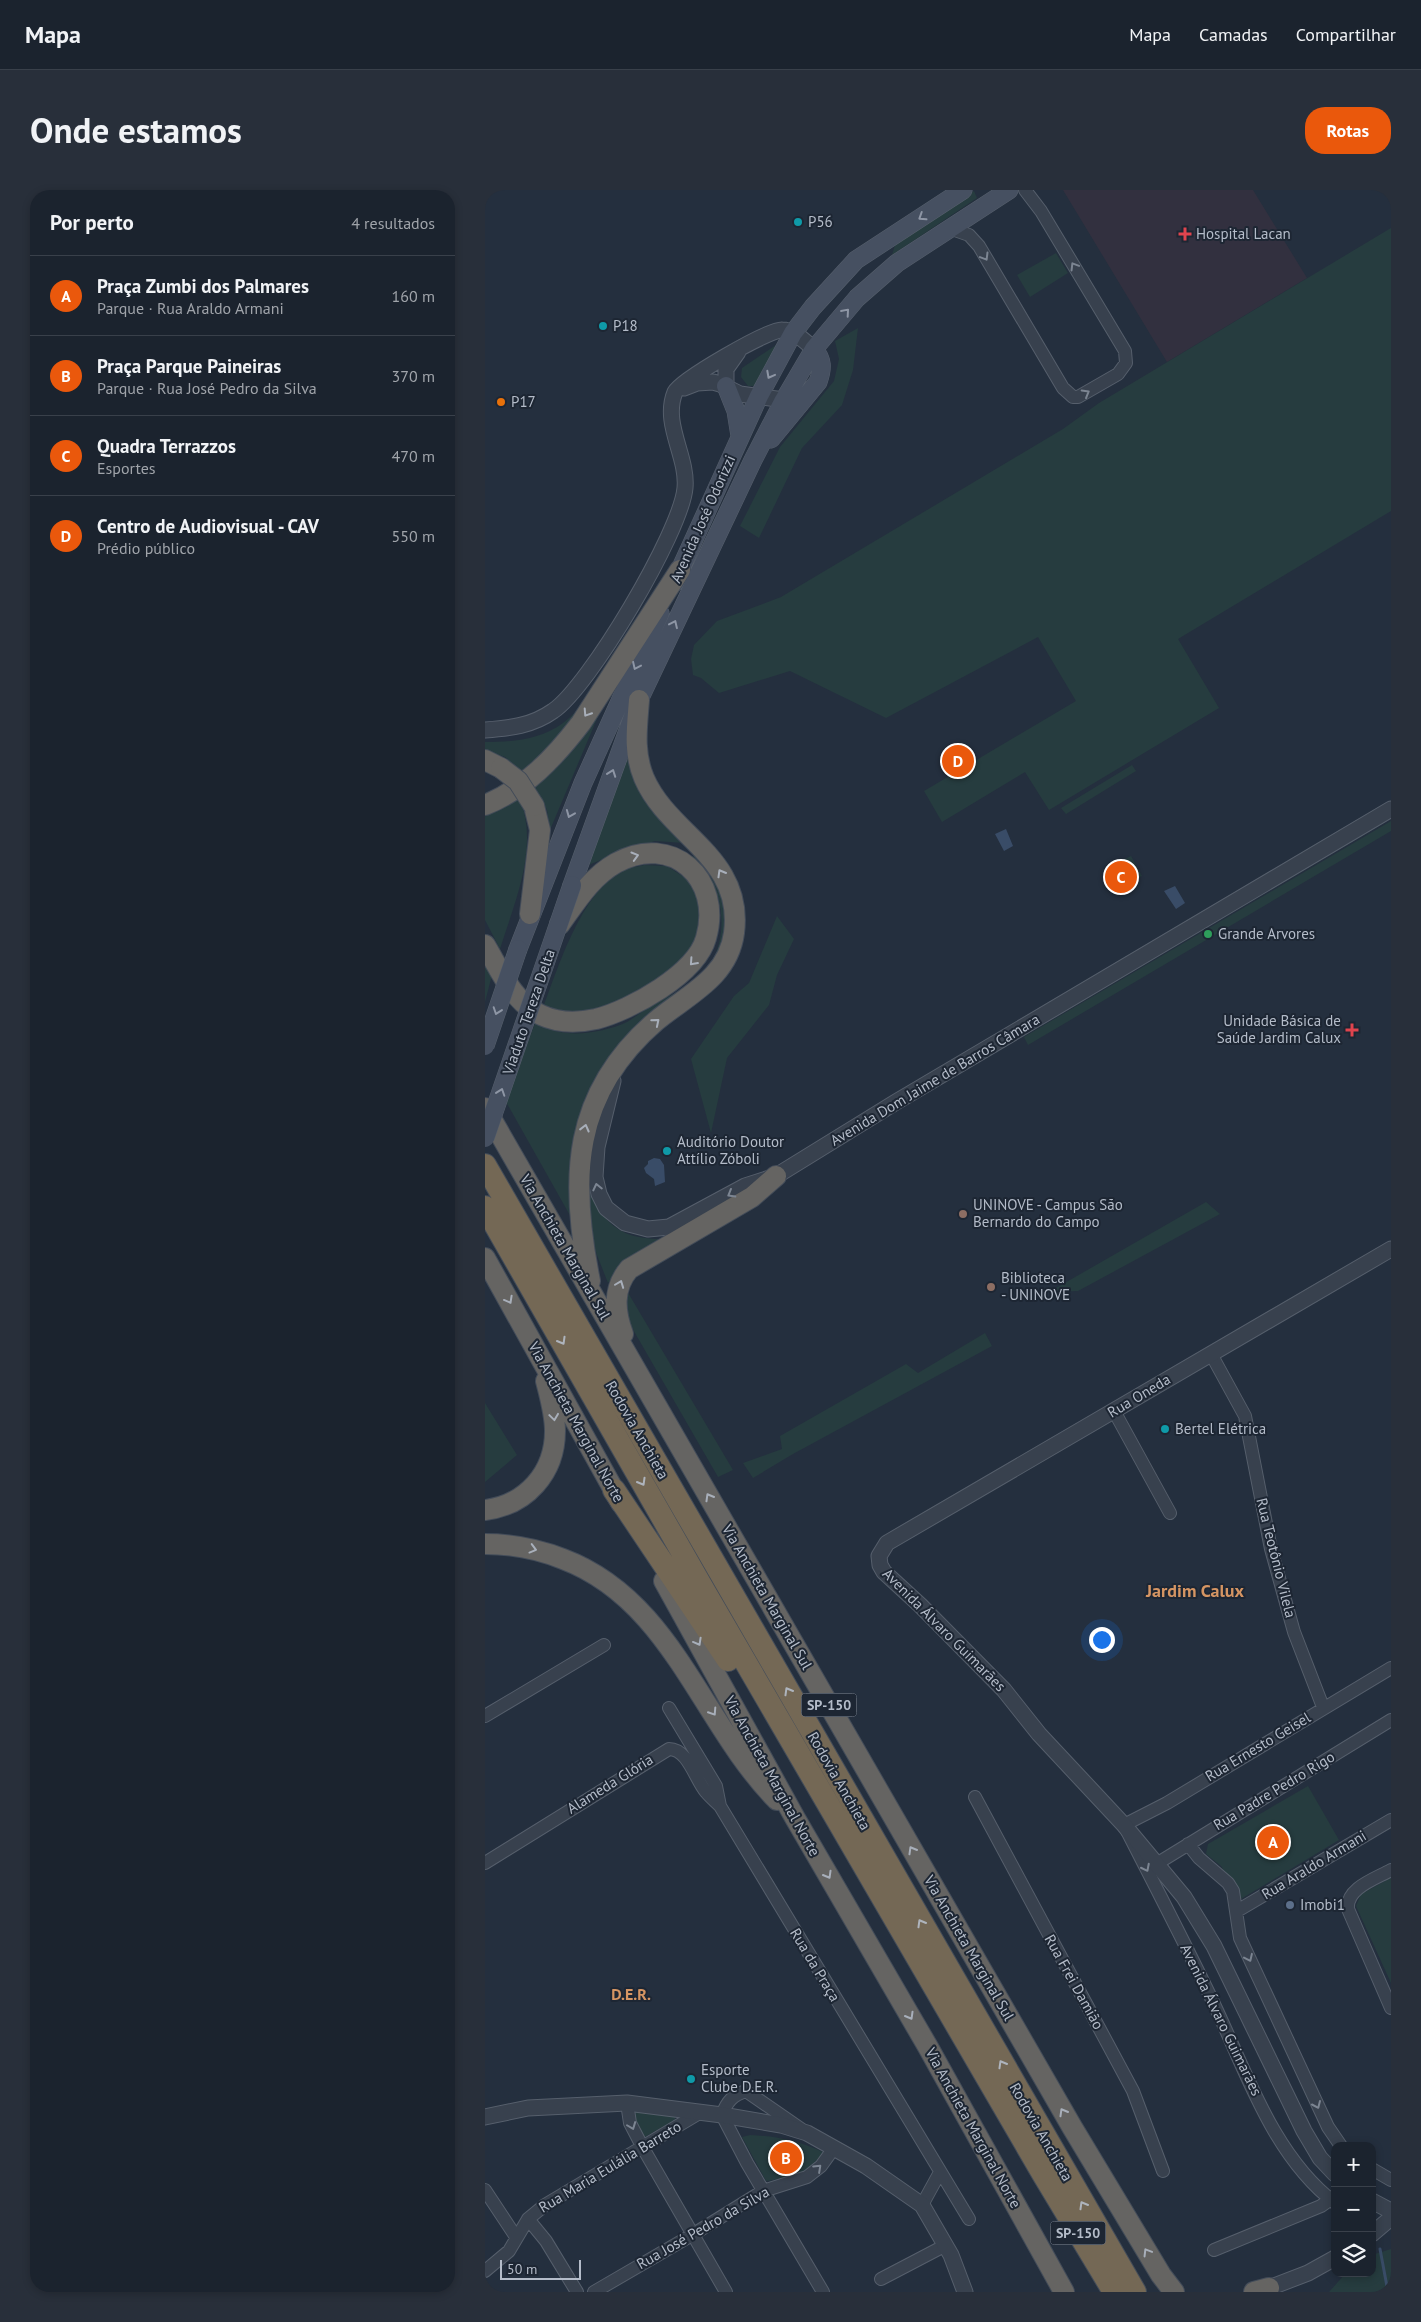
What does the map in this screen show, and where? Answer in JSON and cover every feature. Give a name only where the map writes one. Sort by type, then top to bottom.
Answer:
[{"type":"highway","points":[[485,805],[506,794],[529,778],[563,746],[581,723],[680,570]]},
{"type":"highway","points":[[593,1297],[580,1220],[578,1191],[583,1133],[593,1104],[622,1058],[657,1021],[704,985],[718,970],[730,947],[735,925],[732,897],[720,870],[699,844],[655,798],[643,777],[635,746],[639,700]]},
{"type":"highway","points":[[493,764],[518,781],[534,806],[539,821],[540,840],[530,914]]},
{"type":"highway","points":[[658,853],[672,849],[686,850],[699,844]]},
{"type":"highway","points":[[485,945],[516,996],[539,1015],[562,1021],[589,1020],[603,1017],[660,988],[691,965],[704,946],[708,928],[709,903],[697,876],[683,861],[658,853],[645,853],[622,860],[594,880],[558,926]]},
{"type":"highway","name":"Via Anchieta Marginal Sul","points":[[487,1109],[593,1297],[1072,2127],[1159,2272],[1174,2292]]},
{"type":"highway","name":"Rodovia Anchieta","points":[[485,1165],[1135,2292]]},
{"type":"highway","points":[[642,1380],[616,1309],[618,1288],[626,1273],[647,1257],[752,1197],[776,1176]]},
{"type":"highway","name":"Rodovia Anchieta","points":[[485,1206],[697,1578],[1043,2174],[1114,2292]]},
{"type":"highway","name":"Via Anchieta Marginal Norte","points":[[485,1258],[795,1818],[928,2047],[1064,2292]]},
{"type":"highway","points":[[485,1510],[506,1506],[522,1498],[535,1486],[546,1470],[555,1433],[553,1412],[538,1352]]},
{"type":"highway","points":[[614,1490],[767,1718],[826,1817],[873,1880]]},
{"type":"highway","points":[[485,1544],[504,1544],[551,1554],[579,1565],[616,1588],[648,1620],[682,1664],[759,1781],[795,1818]]},
{"type":"highway","points":[[1159,2272],[1190,2292]]},
{"type":"main road","name":"Avenida José Odorizzi","points":[[530,914],[601,741],[740,436],[793,332],[838,277],[859,258],[963,190]]},
{"type":"main road","name":"Avenida José Odorizzi","points":[[572,885],[639,700],[753,460],[784,400],[814,349],[869,288],[897,263],[1009,190]]},
{"type":"main road","points":[[753,460],[818,382],[822,371],[821,360],[814,349]]},
{"type":"main road","points":[[726,386],[736,410],[740,436]]},
{"type":"main road","name":"Viaduto Tereza Delta","points":[[485,1138],[572,885]]},
{"type":"main road","name":"Viaduto Tereza Delta","points":[[485,1046],[530,914]]},
{"type":"street","points":[[949,228],[969,235],[979,246],[1063,388],[1073,397],[1078,397],[1118,374],[1126,363],[1125,351],[1041,211],[1025,190]]},
{"type":"street","points":[[485,730],[533,723],[563,704],[581,684],[639,593],[663,548],[684,496],[684,468],[671,418],[675,392],[682,383],[775,330],[793,332],[814,349]]},
{"type":"street","points":[[726,386],[726,369],[739,351]]},
{"type":"street","points":[[675,392],[703,382],[726,386],[740,394],[784,400]]},
{"type":"street","name":"Avenida Dom Jaime de Barros Câmara","points":[[622,1058],[604,1115],[595,1167],[599,1194],[612,1214],[632,1226],[663,1228],[682,1222],[745,1186],[776,1176],[896,1102],[1391,809]]},
{"type":"street","name":"Rua Oneda","points":[[887,1543],[1391,1249]]},
{"type":"street","name":"Rua Teotônio Vilela","points":[[1211,1354],[1245,1416],[1271,1549],[1294,1632],[1323,1707]]},
{"type":"street","points":[[1114,1411],[1170,1513]]},
{"type":"street","name":"Avenida Álvaro Guimarães","points":[[887,1543],[879,1556],[880,1565],[884,1572],[920,1605],[1003,1690],[1039,1734],[1124,1824],[1158,1863],[1184,1897],[1214,1946],[1304,2131],[1320,2158],[1331,2170]]},
{"type":"street","points":[[485,1716],[604,1645]]},
{"type":"street","name":"Rua Ernesto Geisel","points":[[1124,1824],[1167,1803],[1323,1707],[1391,1668]]},
{"type":"street","name":"Rua da Praça","points":[[669,1708],[716,1786],[720,1806],[939,2174],[969,2219]]},
{"type":"street","name":"Rua Padre Pedro Rigo","points":[[1158,1863],[1391,1720]]},
{"type":"street","name":"Alameda Glória","points":[[486,1860],[669,1749],[674,1749],[684,1757],[705,1792],[720,1806]]},
{"type":"street","name":"Rua Frei Damião","points":[[975,1797],[1133,2091],[1163,2171]]},
{"type":"street","name":"Rua Araldo Armani","points":[[1237,1911],[1391,1820]]},
{"type":"street","name":"Avenida Álvaro Guimarães","points":[[1124,1824],[1172,1916],[1249,2080],[1283,2144],[1305,2173],[1331,2197]]},
{"type":"street","points":[[1188,1844],[1199,1858],[1228,1883],[1233,1891],[1240,1938],[1328,2127],[1338,2142]]},
{"type":"street","points":[[1391,1870],[1354,1891],[1348,1903],[1348,1909],[1391,2008]]},
{"type":"street","points":[[1172,1916],[1177,1903],[1184,1897]]},
{"type":"street","points":[[823,2292],[763,2190],[722,2115],[726,2104],[735,2095],[747,2090],[807,2133],[866,2166],[922,2205],[946,2245],[965,2292]]},
{"type":"street","points":[[485,2117],[528,2108],[627,2103],[722,2115],[807,2133]]},
{"type":"street","points":[[627,2103],[630,2123],[643,2148],[726,2292]]},
{"type":"street","name":"Rua Maria Eulália Barreto","points":[[485,2271],[509,2250],[529,2219],[545,2205],[701,2112]]},
{"type":"street","name":"Rua José Pedro da Silva","points":[[594,2292],[692,2235],[763,2190],[807,2177],[821,2166],[834,2148]]},
{"type":"street","points":[[1376,2171],[1391,2180]]},
{"type":"street","points":[[922,2205],[939,2174]]},
{"type":"street","points":[[485,2190],[516,2237]]},
{"type":"street","points":[[1214,2250],[1331,2200]]},
{"type":"street","points":[[1376,2203],[1391,2211]]},
{"type":"street","points":[[1374,2232],[1391,2218]]},
{"type":"street","points":[[529,2219],[546,2241],[577,2292]]},
{"type":"street","points":[[881,2279],[946,2245]]},
{"type":"street","points":[[1262,2291],[1307,2273],[1331,2260]]},
{"type":"shaded area","name":"Hospital Lacan","points":[[1063,190],[1253,190],[1307,278],[1167,362]]},
{"type":"green space","points":[[974,191],[977,198],[892,255],[897,238]]},
{"type":"green space","points":[[1391,228],[1391,511],[1178,639],[1219,708],[1049,810],[1025,772],[942,822],[924,791],[1076,701],[1038,637],[886,718],[790,671],[719,693],[701,678],[693,675],[691,659],[694,645],[717,621],[781,597],[1063,429],[1099,403]]},
{"type":"green space","points":[[1056,253],[1068,273],[1030,297],[1017,275]]},
{"type":"green space","points":[[858,328],[853,370],[842,405],[802,448],[759,538],[740,526],[780,447],[834,381],[839,359],[835,341]]},
{"type":"green space","points":[[776,345],[756,386],[748,386],[741,377],[742,368]]},
{"type":"green space","points":[[602,680],[565,731],[523,773],[505,757],[485,750],[485,742],[525,739],[554,729],[573,714]]},
{"type":"green space","points":[[593,714],[599,714],[550,830],[547,810],[532,782]]},
{"type":"green space","points":[[628,755],[684,843],[655,841],[628,849],[586,866]]},
{"type":"green space","points":[[1132,765],[1136,771],[1066,814],[1061,808]]},
{"type":"green space","points":[[519,797],[525,816],[526,854],[518,893],[500,949],[485,920],[485,816],[501,809]]},
{"type":"green space","name":"Grande Arvores","points":[[1391,821],[1391,831],[1028,1045],[1024,1037]]},
{"type":"green space","points":[[700,854],[730,911],[716,965],[622,1047],[572,1219],[505,1100],[536,1021],[548,1028],[568,1033],[594,1032],[611,1028],[627,1022],[649,1007],[681,990],[706,969],[718,947],[721,921],[718,895],[713,884],[705,871],[691,857]]},
{"type":"green space","points":[[1131,856],[1142,876],[1134,879],[1123,860]]},
{"type":"green space","points":[[1121,862],[1135,885],[1119,894],[1108,869]]},
{"type":"green space","points":[[644,865],[667,866],[687,879],[696,889],[704,931],[690,959],[612,1010],[569,1014],[544,1005],[574,931],[595,895],[608,881],[622,871]]},
{"type":"green space","points":[[777,916],[794,939],[777,975],[769,1005],[727,1058],[711,1133],[691,1059],[734,996],[749,983]]},
{"type":"green space","points":[[485,964],[492,975],[485,1002]]},
{"type":"green space","points":[[589,1191],[603,1215],[620,1230],[630,1235],[654,1239],[669,1239],[608,1283],[593,1245]]},
{"type":"green space","points":[[1206,1202],[1220,1214],[1078,1291],[1049,1292]]},
{"type":"green space","points":[[627,1291],[733,1470],[718,1477],[620,1307]]},
{"type":"green space","points":[[985,1333],[992,1346],[793,1454],[753,1478],[743,1463],[782,1449],[780,1436],[906,1364],[918,1373]]},
{"type":"green space","points":[[485,1403],[517,1455],[485,1482]]},
{"type":"green space","points":[[1308,1786],[1339,1840],[1241,1899],[1221,1866],[1206,1854],[1208,1844]]},
{"type":"green space","points":[[1391,1878],[1391,1983],[1356,1906],[1361,1894]]},
{"type":"green space","points":[[630,2108],[675,2113],[675,2120],[643,2138]]},
{"type":"green space","points":[[750,2135],[787,2140],[823,2152],[811,2165],[798,2174],[766,2181],[742,2137]]},
{"type":"green space","points":[[1391,2249],[1391,2292],[1329,2292],[1342,2277],[1376,2277],[1376,2254]]},
{"type":"water","points":[[1006,829],[1013,846],[1004,851],[995,834]]},
{"type":"water","points":[[1175,886],[1185,903],[1176,909],[1164,891]]},
{"type":"water","points":[[654,1158],[660,1159],[664,1165],[665,1182],[655,1186],[654,1179],[646,1173],[644,1168],[648,1161]]},
{"type":"waterway","points":[[1380,2249],[1388,2292]]},
{"type":"place","name":"P56","points":[[798,222]]},
{"type":"place","name":"Hospital Lacan","points":[[1185,234]]},
{"type":"place","name":"P18","points":[[603,326]]},
{"type":"place","name":"P17","points":[[501,402]]},
{"type":"place","name":"Centro de Audiovisual - CAV","points":[[958,761]]},
{"type":"place","name":"Quadra Terrazzos","points":[[1121,877]]},
{"type":"place","name":"Grande Arvores","points":[[1208,934]]},
{"type":"place","name":"Unidade Básica de Saúde Jardim Calux","points":[[1352,1030]]},
{"type":"place","name":"Auditório Doutor Attílio Zóboli","points":[[667,1151]]},
{"type":"place","name":"UNINOVE - Campus São Bernardo do Campo","points":[[963,1214]]},
{"type":"place","name":"Biblioteca - UNINOVE","points":[[991,1287]]},
{"type":"place","name":"Bertel Elétrica","points":[[1165,1429]]},
{"type":"place","name":"Praça Zumbi dos Palmares","points":[[1273,1842]]},
{"type":"place","name":"Imobi1","points":[[1290,1905]]},
{"type":"place","name":"Esporte Clube D.E.R.","points":[[691,2079]]},
{"type":"place","name":"Praça Parque Paineiras","points":[[786,2158]]},
{"type":"district","name":"Jardim Calux","points":[[1195,1591]]},
{"type":"district","name":"D.E.R.","points":[[631,1994]]}]
